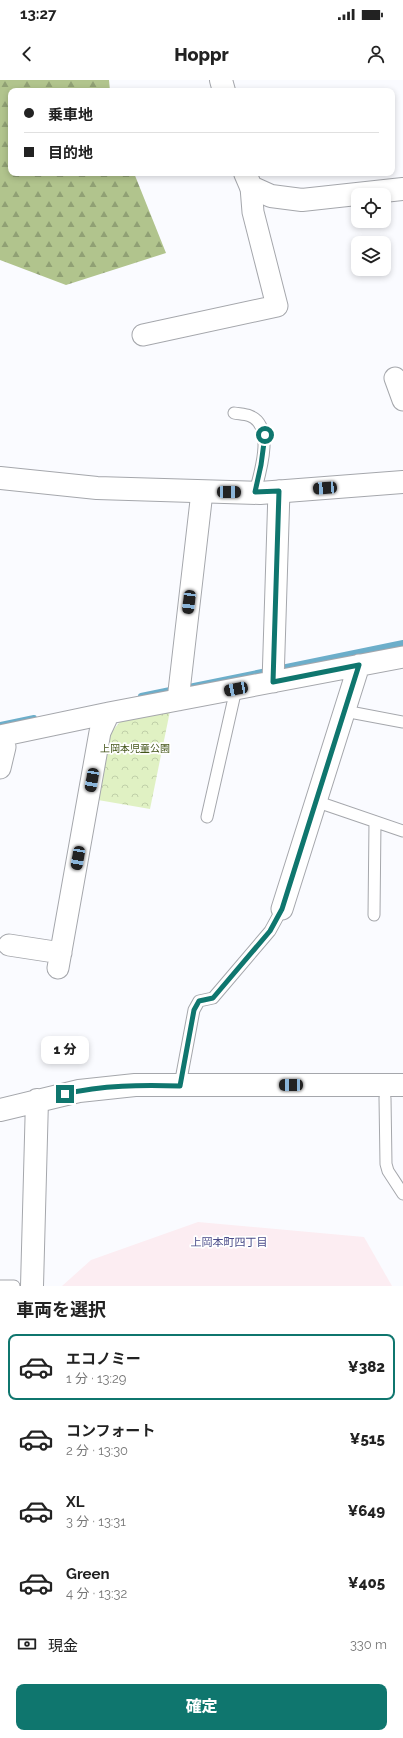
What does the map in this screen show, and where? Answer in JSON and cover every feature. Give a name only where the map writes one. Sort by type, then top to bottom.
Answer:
[{"type":"street","points":[[248,180],[271,196],[302,200],[403,189]]},
{"type":"street","points":[[143,335],[277,306],[253,212],[248,180]]},
{"type":"street","points":[[395,378],[403,400]]},
{"type":"street","points":[[0,478],[97,488],[202,492],[279,491],[403,482]]},
{"type":"street","points":[[273,674],[279,491]]},
{"type":"street","points":[[178,692],[202,492]]},
{"type":"street","points":[[0,768],[5,747],[2,736],[109,713],[178,692],[236,689],[273,674],[359,665],[403,656]]},
{"type":"street","points":[[282,909],[359,665]]},
{"type":"street","points":[[9,945],[60,961],[100,732],[109,713]]},
{"type":"street","points":[[0,1110],[79,1091],[135,1085],[403,1085]]},
{"type":"street","points":[[32,1286],[37,1100]]},
{"type":"lane","points":[[234,413],[251,416],[263,429],[265,435],[261,465],[255,492]]},
{"type":"lane","points":[[207,817],[236,689]]},
{"type":"lane","points":[[345,708],[355,713],[403,722]]},
{"type":"lane","points":[[315,801],[403,831]]},
{"type":"lane","points":[[374,915],[375,822]]},
{"type":"lane","points":[[180,1086],[194,1010],[199,1001],[213,998],[270,931],[282,909]]},
{"type":"lane","points":[[385,1098],[386,1164],[388,1171],[403,1194]]},
{"type":"lane","points":[[0,1286],[14,1286]]},
{"type":"shaded area","points":[[198,1222],[364,1237],[392,1286],[62,1286],[91,1260]]},
{"type":"green space","points":[[0,80],[109,80],[110,88],[8,88],[8,176],[135,176],[166,253],[66,285],[0,260]]},
{"type":"green space","name":"上岡本児童公園","points":[[170,711],[150,809],[98,800],[110,734],[123,718]]},
{"type":"waterway","points":[[184,688],[403,643]]},
{"type":"waterway","points":[[141,696],[175,689]]},
{"type":"waterway","points":[[0,725],[34,718]]},
{"type":"district","name":"上岡本町四丁目","points":[[229,1242]]},
{"type":"route","points":[[65,1094],[135,1085],[180,1086],[194,1010],[199,1001],[213,998],[270,931],[282,909],[359,665],[273,682],[279,491],[260,493],[255,492],[261,465],[265,435]]}]
